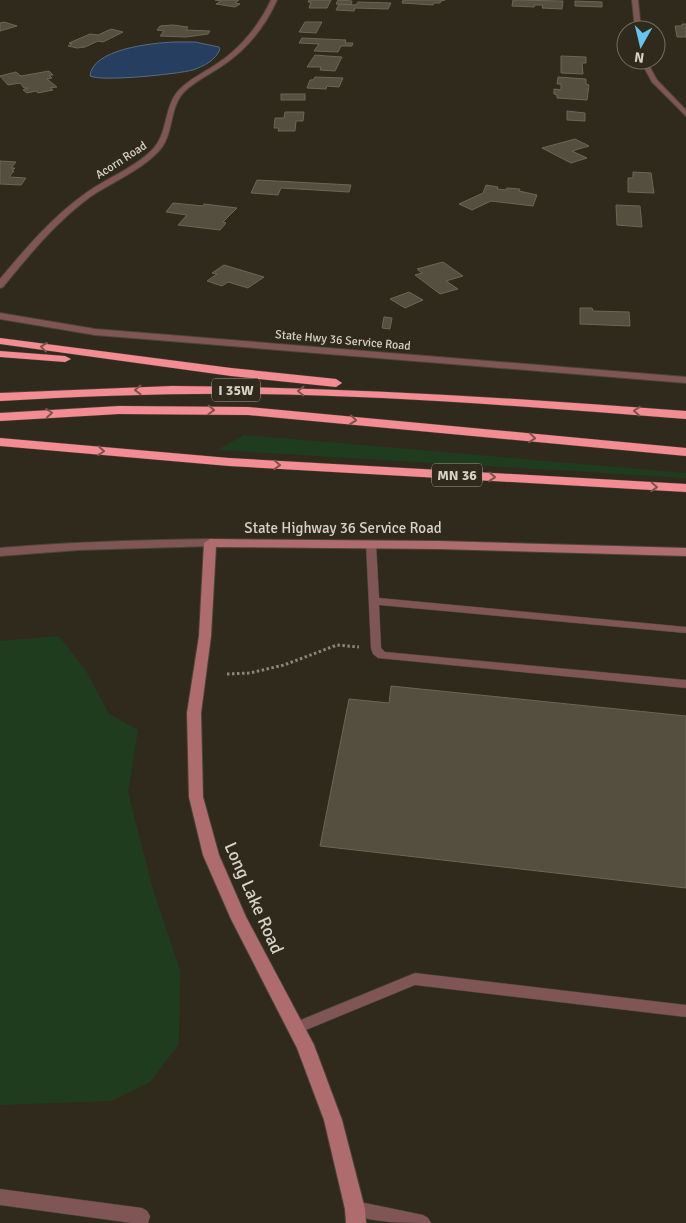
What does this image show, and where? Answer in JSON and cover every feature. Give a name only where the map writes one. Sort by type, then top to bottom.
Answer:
[{"type":"highway","points":[[0,341],[231,372],[472,398]]},
{"type":"highway","points":[[0,354],[231,372]]},
{"type":"highway","name":"I 35W","points":[[0,397],[135,390],[213,390],[472,398],[686,414]]},
{"type":"highway","name":"I 35W","points":[[0,417],[119,410],[248,411],[686,452]]},
{"type":"highway","name":"MN 36","points":[[0,442],[229,462],[686,488]]},
{"type":"street","name":"Acorn Road","points":[[0,285],[58,218],[102,185],[138,164],[159,147],[165,138],[169,111],[178,94],[237,50],[269,12],[274,0]]},
{"type":"street","points":[[635,0],[637,20]]},
{"type":"street","points":[[648,70],[654,81],[686,114]]},
{"type":"street","name":"State Hwy 36 Service Road","points":[[0,316],[95,332],[686,380]]},
{"type":"street","name":"State Highway 36 Service Road","points":[[0,552],[55,546],[138,543],[371,544],[686,552]]},
{"type":"street","name":"Long Lake Road","points":[[210,543],[205,636],[194,712],[196,797],[214,863],[239,919],[305,1044],[333,1120],[356,1216]]},
{"type":"lane","points":[[371,544],[376,648],[382,655],[686,684]]},
{"type":"lane","points":[[373,601],[686,630]]},
{"type":"lane","points":[[296,1028],[415,979],[686,1011]]},
{"type":"lane","points":[[0,1197],[142,1216],[140,1223]]},
{"type":"lane","points":[[356,1216],[423,1223]]},
{"type":"path","points":[[227,674],[250,673],[284,665],[337,645],[376,648]]},
{"type":"green space","points":[[244,435],[686,473],[686,478],[217,450]]},
{"type":"green space","points":[[59,636],[86,671],[109,714],[138,730],[128,792],[152,886],[180,970],[179,1044],[150,1082],[111,1101],[0,1105],[0,641]]},
{"type":"water","points":[[174,42],[195,42],[219,47],[220,49],[213,59],[193,70],[124,78],[98,78],[90,76],[93,67],[101,59],[124,49]]},
{"type":"building","points":[[215,0],[239,0],[235,3],[240,4],[235,7],[216,4],[221,1]]},
{"type":"building","points":[[309,0],[331,0],[327,8],[309,8],[311,2],[308,2]]},
{"type":"building","points":[[338,0],[352,1],[351,5],[336,4]]},
{"type":"building","points":[[403,0],[445,0],[433,5],[402,3]]},
{"type":"building","points":[[513,0],[563,1],[562,9],[542,8],[543,5],[535,5],[534,7],[512,6]]},
{"type":"building","points":[[575,1],[602,2],[602,7],[575,6]]},
{"type":"building","points":[[358,2],[391,3],[388,9],[355,8],[354,11],[336,10],[339,4],[356,5]]},
{"type":"building","points":[[4,22],[17,26],[0,31],[0,23]]},
{"type":"building","points":[[305,22],[322,22],[316,33],[299,32]]},
{"type":"building","points":[[682,24],[686,24],[686,37],[677,37],[675,26],[682,26]]},
{"type":"building","points":[[160,26],[188,27],[186,30],[210,31],[208,34],[186,37],[160,36],[164,31],[157,30]]},
{"type":"building","points":[[111,29],[123,32],[103,42],[98,41],[85,47],[68,46],[72,44],[69,43],[90,34],[98,35]]},
{"type":"building","points":[[302,38],[346,40],[345,43],[353,43],[352,46],[341,46],[338,52],[314,51],[319,44],[299,43]]},
{"type":"building","points":[[315,55],[342,57],[335,71],[320,70],[321,67],[307,67]]},
{"type":"building","points":[[561,56],[586,57],[586,63],[582,63],[583,74],[561,73]]},
{"type":"building","points":[[49,71],[53,75],[49,75],[52,78],[47,79],[57,87],[50,88],[53,90],[38,93],[36,91],[27,93],[23,90],[28,88],[24,88],[20,83],[8,85],[0,76],[16,72],[21,76]]},
{"type":"building","points":[[315,77],[343,78],[339,87],[327,86],[326,89],[307,88],[310,80],[313,80]]},
{"type":"building","points":[[558,77],[586,79],[586,84],[589,85],[587,100],[557,98],[557,95],[554,94],[554,89],[561,90],[561,84],[557,84]]},
{"type":"building","points":[[281,94],[305,94],[305,100],[281,100]]},
{"type":"building","points":[[567,111],[585,113],[585,121],[567,120]]},
{"type":"building","points":[[285,112],[304,112],[303,121],[296,121],[295,131],[278,131],[279,128],[274,128],[275,118],[284,118]]},
{"type":"building","points":[[575,139],[589,146],[572,151],[587,158],[571,163],[542,148]]},
{"type":"building","points":[[0,161],[16,162],[11,168],[15,168],[12,171],[14,171],[9,177],[26,178],[21,185],[0,184]]},
{"type":"building","points":[[633,172],[651,173],[654,193],[628,192],[628,178],[633,178]]},
{"type":"building","points":[[257,180],[351,185],[349,192],[281,188],[278,195],[251,193]]},
{"type":"building","points":[[486,185],[498,187],[497,189],[520,189],[519,191],[537,195],[533,206],[491,201],[472,210],[459,204],[483,193]]},
{"type":"building","points":[[173,203],[237,208],[223,222],[226,223],[220,230],[178,225],[187,215],[166,212]]},
{"type":"building","points":[[616,205],[640,206],[642,227],[617,225]]},
{"type":"building","points":[[443,262],[463,276],[446,281],[458,289],[440,294],[415,275],[422,273],[417,269]]},
{"type":"building","points":[[224,265],[264,277],[248,288],[228,282],[222,286],[207,281],[217,274],[212,273]]},
{"type":"building","points":[[409,292],[423,300],[405,308],[390,299]]},
{"type":"building","points":[[580,308],[592,308],[593,311],[629,312],[630,326],[580,324]]},
{"type":"building","points":[[384,317],[392,318],[390,329],[382,328]]},
{"type":"building","points":[[391,686],[686,716],[686,888],[320,846],[349,699],[389,703]]}]
